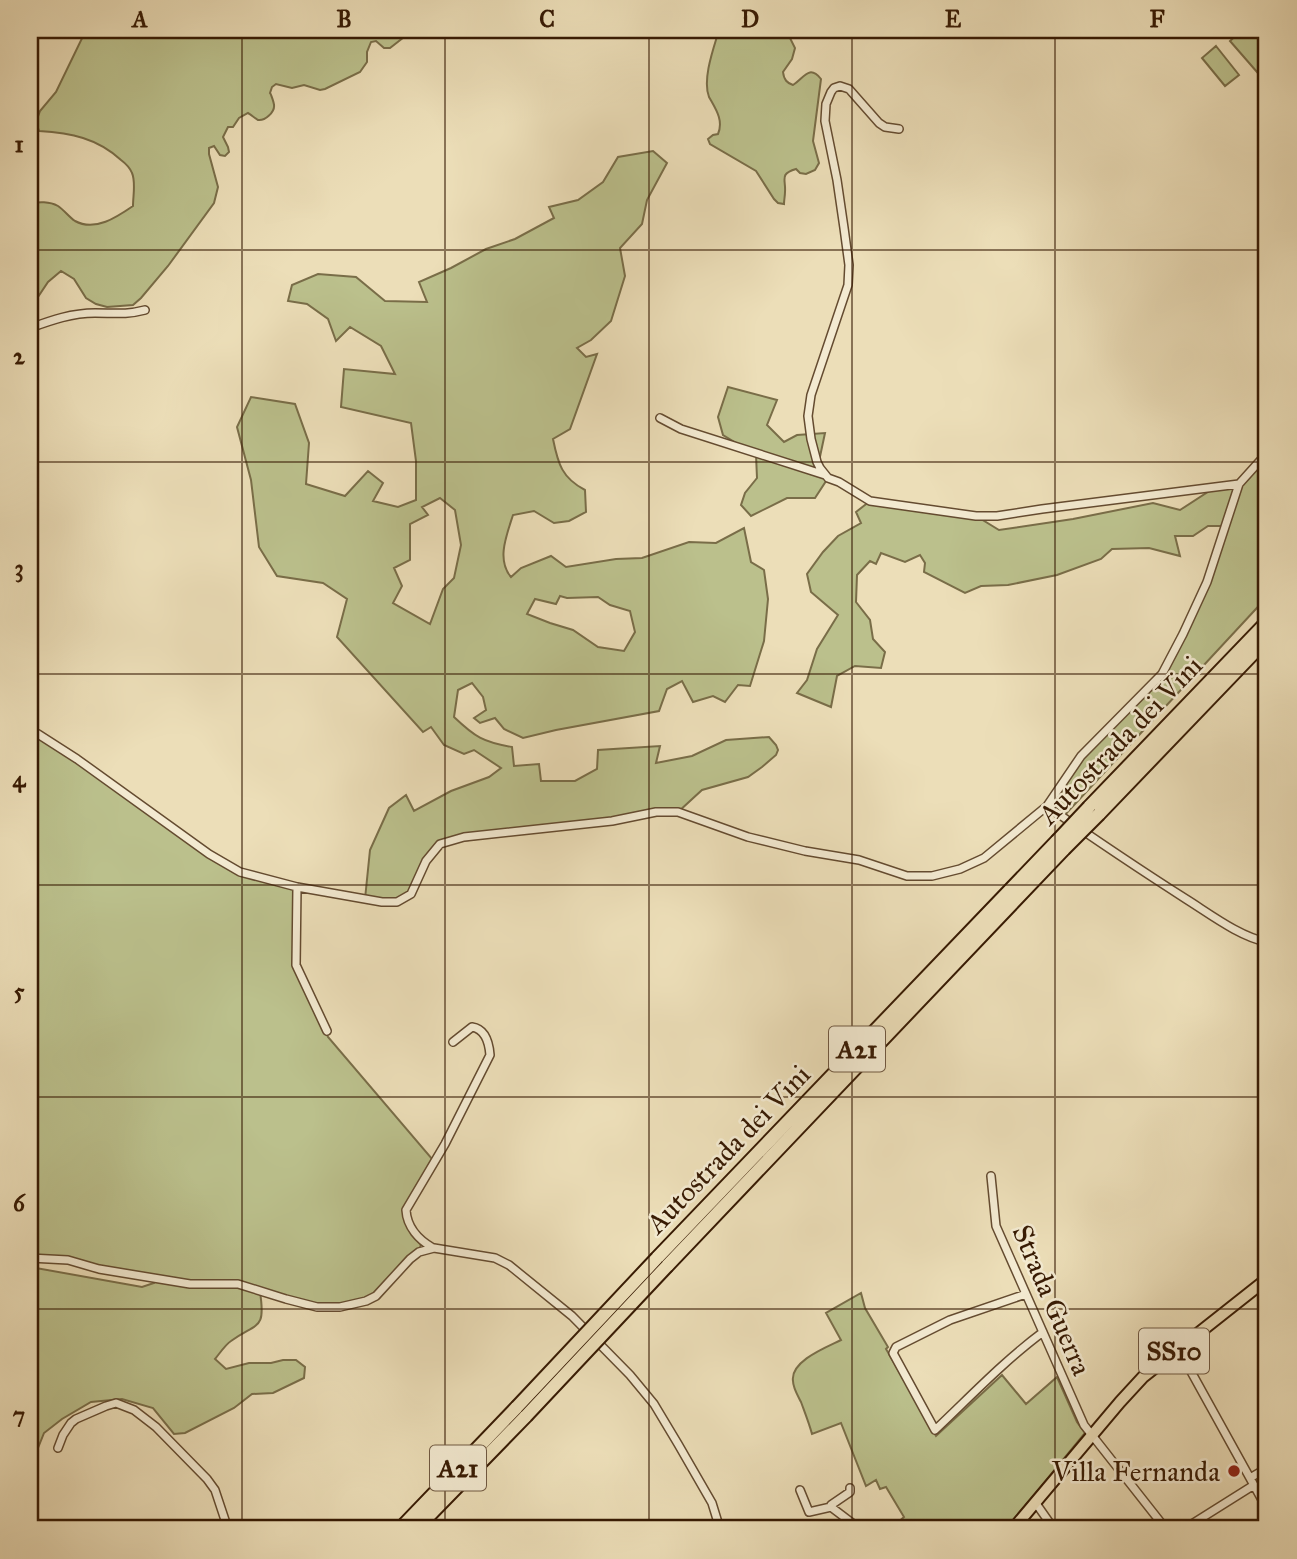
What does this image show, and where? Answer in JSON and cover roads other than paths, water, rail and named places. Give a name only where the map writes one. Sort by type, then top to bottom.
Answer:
[{"type":"highway","name":"Autostrada dei Vini","points":[[1094,811],[1267,622]]},
{"type":"highway","name":"Autostrada dei Vini","points":[[416,1529],[662,1262],[1094,811],[1267,639]]},
{"type":"highway","name":"Autostrada dei Vini","points":[[400,1529],[521,1412]]},
{"type":"main road","name":"SS10","points":[[1013,1529],[1143,1377],[1267,1279]]},
{"type":"street","points":[[899,129],[885,127],[879,123],[849,89],[840,86],[831,92],[826,104],[825,121],[837,180],[849,265],[845,299],[811,396],[808,416],[814,451],[825,475],[870,501],[976,516],[997,516],[1239,484]]},
{"type":"street","points":[[30,328],[62,316],[130,314],[145,310]]},
{"type":"street","points":[[660,418],[681,429],[825,475]]},
{"type":"street","points":[[30,730],[77,759],[209,854],[240,872],[298,887],[382,902],[397,902],[411,894],[426,861],[440,844],[464,837],[612,821],[656,812],[678,812],[748,837],[805,851],[859,860],[907,877],[932,876],[960,869],[984,858],[1047,806],[1081,757],[1163,674],[1207,582],[1239,484],[1267,453]]},
{"type":"street","points":[[1047,806],[1118,856],[1212,916],[1255,940],[1267,942]]},
{"type":"street","points":[[298,887],[296,965],[327,1031]]},
{"type":"street","points":[[453,1042],[472,1027],[476,1027],[485,1035],[490,1055],[445,1144],[405,1210],[406,1218],[422,1242],[434,1248],[495,1258],[509,1265],[572,1316],[630,1375],[654,1404],[712,1503],[719,1529]]},
{"type":"street","name":"Strada Guerra","points":[[991,1176],[996,1226],[1084,1425],[1166,1529]]},
{"type":"street","points":[[30,1258],[68,1261],[99,1269],[190,1284],[238,1284],[317,1307],[340,1307],[376,1296],[410,1259],[419,1252],[434,1248]]},
{"type":"street","points":[[1026,1294],[950,1320],[896,1347],[893,1353],[935,1430],[1043,1332]]},
{"type":"street","points":[[1178,1348],[1266,1507],[1266,1517],[1259,1529]]},
{"type":"street","points":[[58,1448],[63,1435],[76,1419],[116,1404],[134,1410],[156,1427],[207,1479],[215,1490],[228,1529]]},
{"type":"street","points":[[1184,1529],[1267,1468]]},
{"type":"street","points":[[800,1490],[809,1512],[831,1507],[850,1492],[850,1488]]},
{"type":"street","points":[[1035,1502],[1054,1529]]},
{"type":"street","points":[[831,1507],[860,1529]]},
{"type":"place","name":"Villa Fernanda","points":[[1234,1471]]}]
